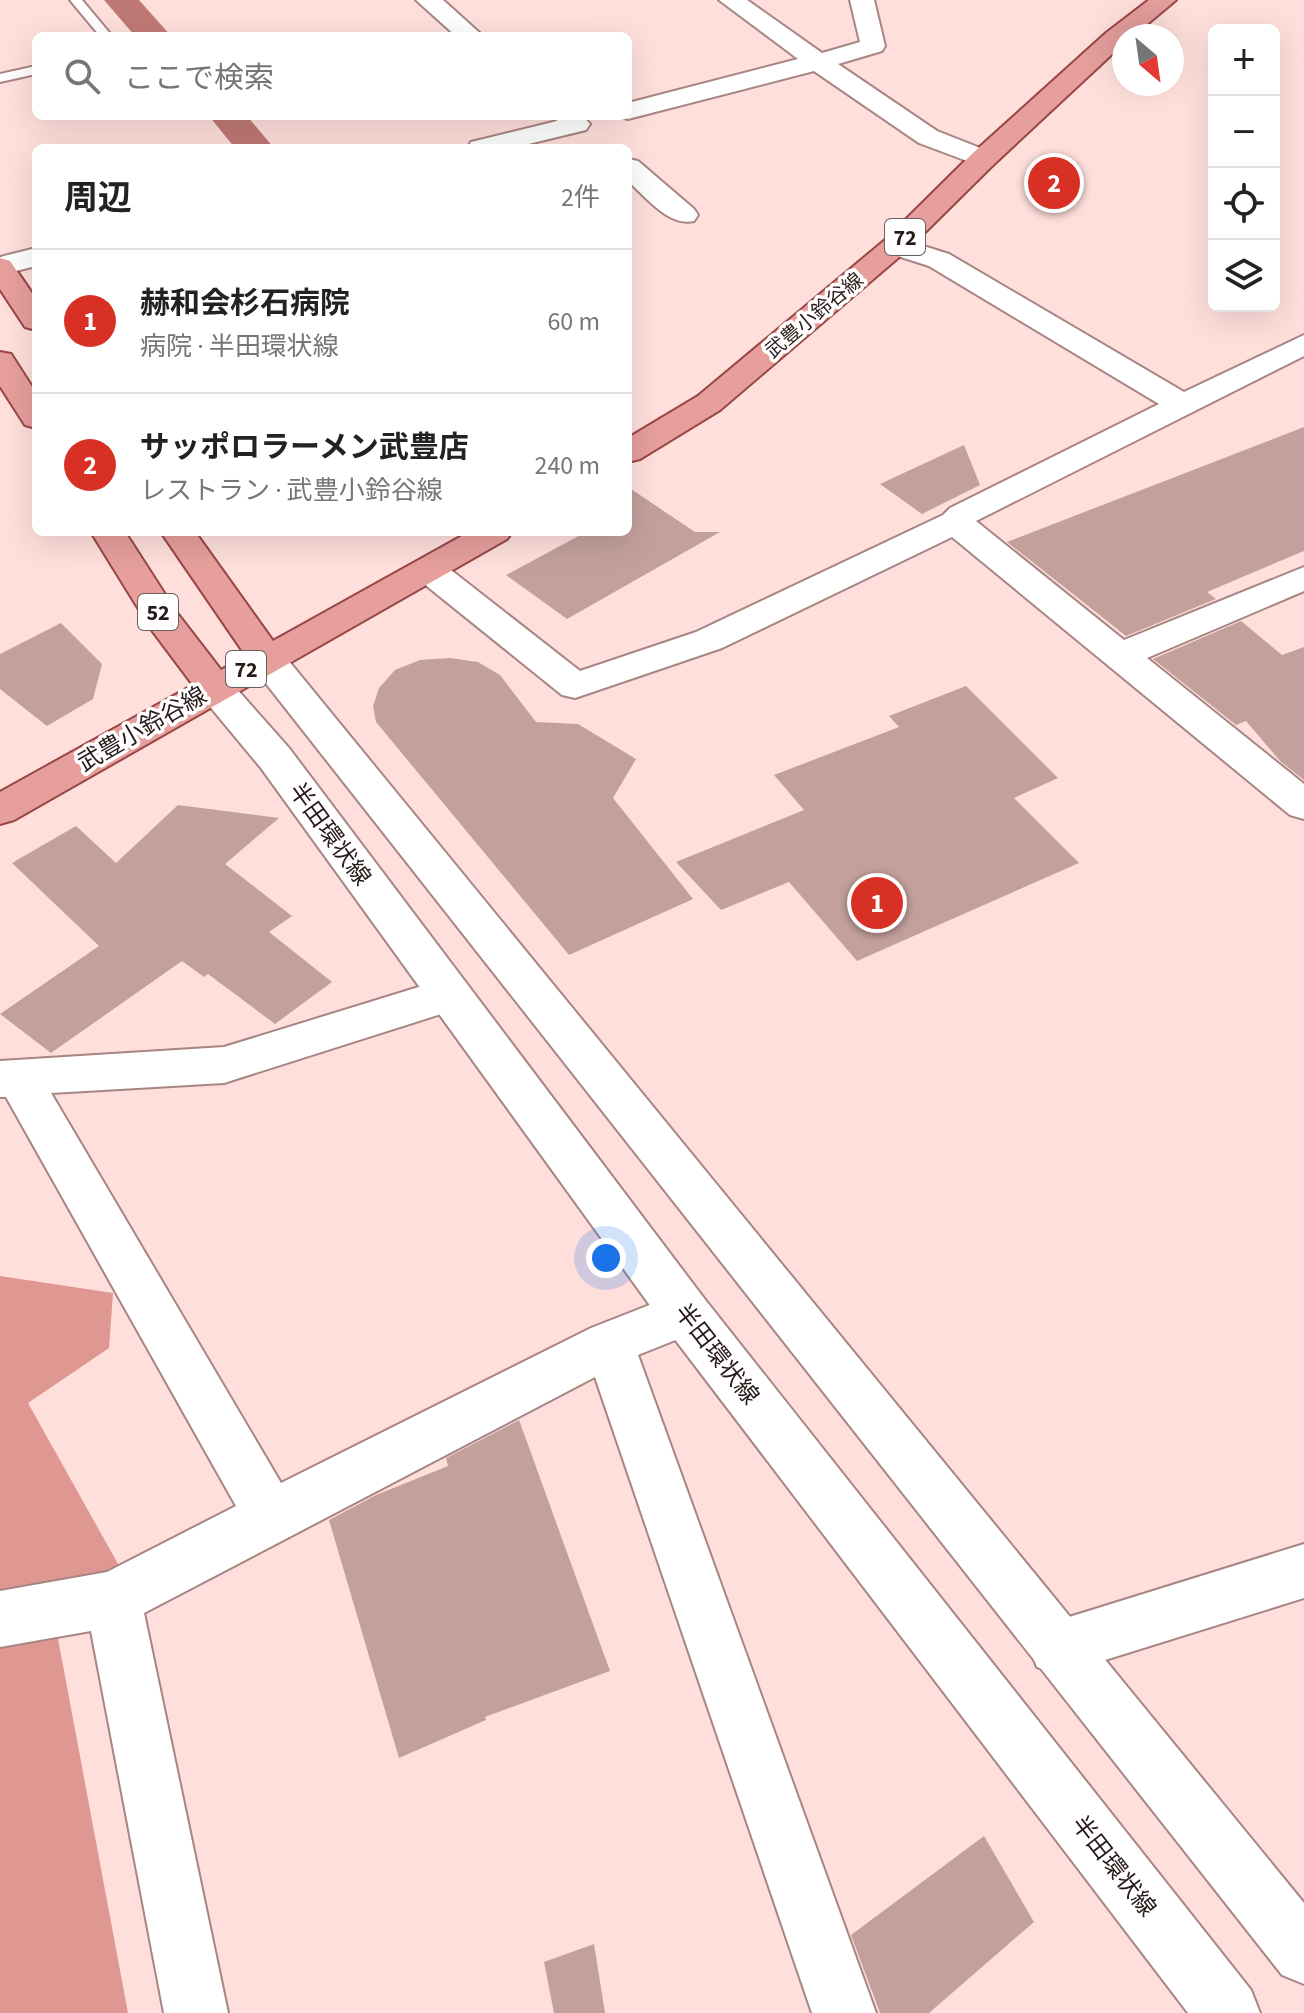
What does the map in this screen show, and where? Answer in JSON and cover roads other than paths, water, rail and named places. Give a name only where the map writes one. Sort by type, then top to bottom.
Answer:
[{"type":"main road","name":"武豊小鈴谷線","points":[[632,450],[709,403],[895,246],[983,159],[1141,15],[1164,0]]},
{"type":"main road","points":[[0,267],[32,315]]},
{"type":"main road","points":[[0,361],[32,412]]},
{"type":"main road","name":"52","points":[[111,536],[164,621],[215,688]]},
{"type":"main road","name":"52","points":[[181,536],[266,658]]},
{"type":"main road","name":"武豊小鈴谷線","points":[[0,810],[488,536]]},
{"type":"street","points":[[428,0],[466,32]]},
{"type":"street","points":[[731,0],[928,137],[983,159]]},
{"type":"street","points":[[632,110],[873,46],[862,0]]},
{"type":"street","points":[[498,144],[587,124]]},
{"type":"street","points":[[632,170],[684,215]]},
{"type":"street","points":[[895,246],[939,260],[1182,404]]},
{"type":"street","points":[[0,267],[32,258]]},
{"type":"street","points":[[430,571],[575,686],[709,640],[955,522],[962,515],[1288,350],[1304,379]]},
{"type":"street","points":[[955,522],[1304,805]]},
{"type":"street","points":[[1118,656],[1304,578]]},
{"type":"street","points":[[266,658],[1304,1953]]},
{"type":"street","name":"半田環状線","points":[[215,688],[275,758],[685,1313],[1228,2013]]},
{"type":"street","points":[[271,1516],[9,1078],[224,1065],[448,995]]},
{"type":"street","points":[[0,1619],[113,1599],[609,1344],[685,1313]]},
{"type":"street","points":[[609,1344],[844,2013]]},
{"type":"street","points":[[1057,1647],[1304,1571]]},
{"type":"street","points":[[113,1599],[196,2013]]},
{"type":"lane","points":[[76,0],[103,32]]},
{"type":"lane","points":[[0,78],[32,71]]},
{"type":"waterway","points":[[121,0],[150,32]]},
{"type":"waterway","points":[[230,120],[252,144]]},
{"type":"place","name":"サッポロラーメン武豊店","points":[[1054,183]]},
{"type":"place","name":"赫和会杉石病院","points":[[877,903]]}]
